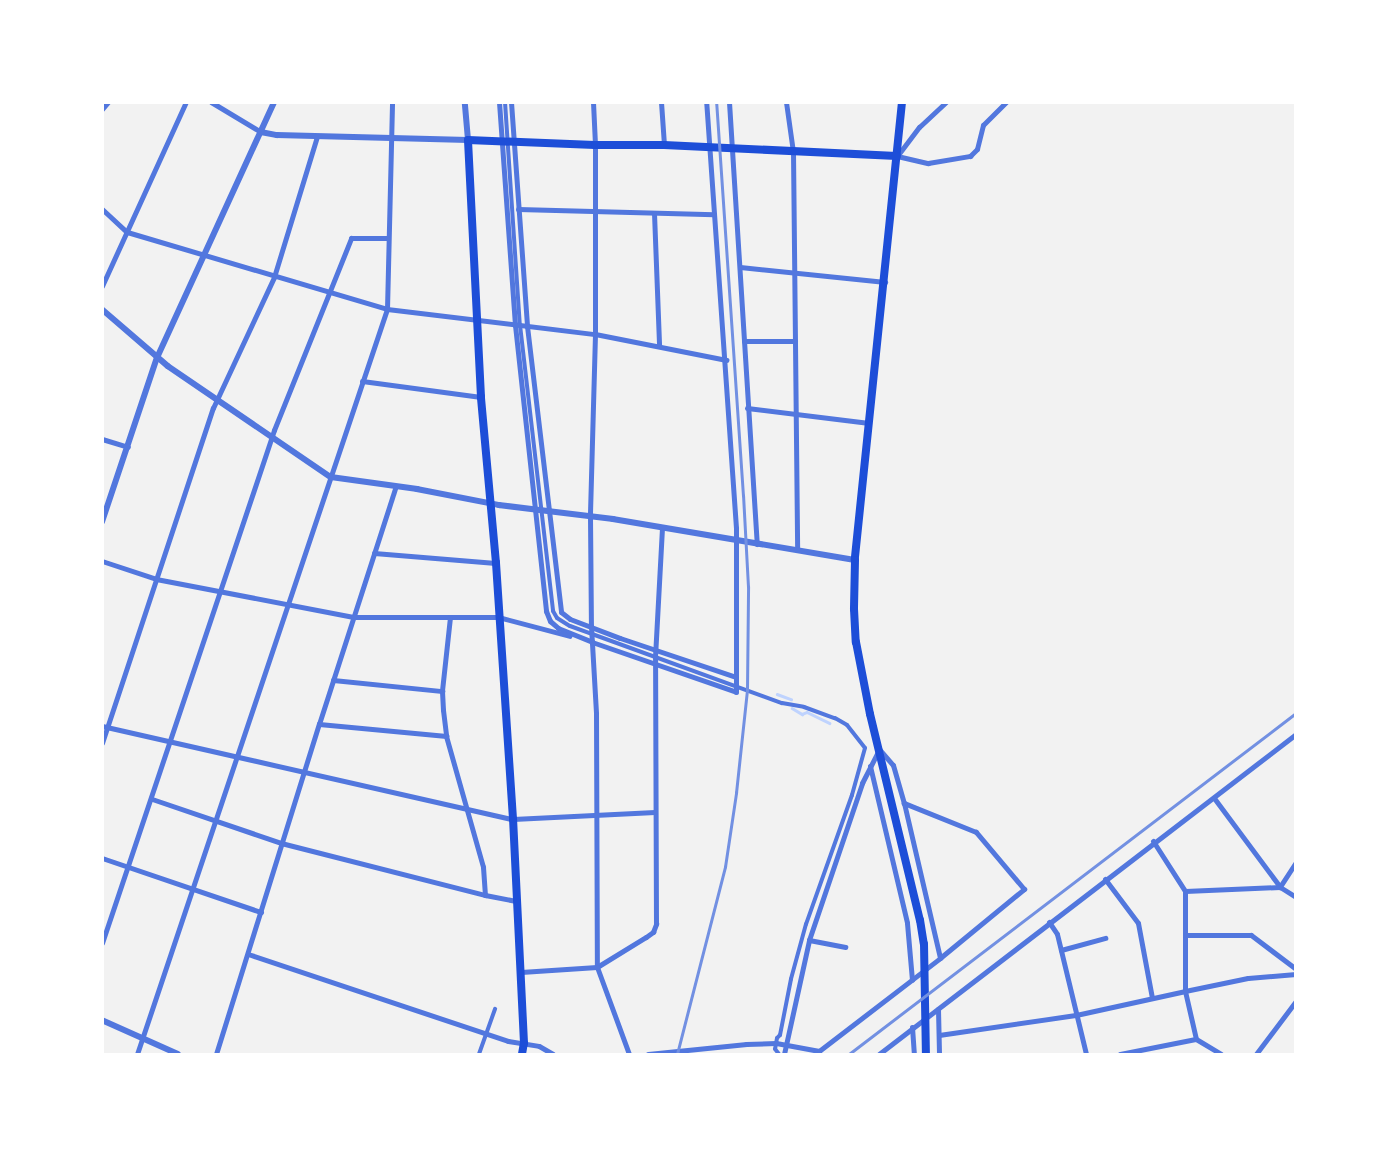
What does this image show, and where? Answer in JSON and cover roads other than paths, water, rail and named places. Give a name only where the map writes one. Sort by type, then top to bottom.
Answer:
[{"type":"main road","points":[[902,102],[855,560],[856,642],[884,775],[921,928],[926,1054]]},
{"type":"main road","points":[[522,1054],[524,1043],[513,819],[498,617],[496,563],[481,397],[468,140],[507,140],[595,145],[664,145],[897,156]]},
{"type":"street","points":[[102,109],[108,102]]},
{"type":"street","points":[[102,286],[186,102]]},
{"type":"street","points":[[211,102],[261,132],[277,135],[468,140],[465,102]]},
{"type":"street","points":[[102,522],[157,358],[274,102]]},
{"type":"street","points":[[137,1054],[387,308],[392,102]]},
{"type":"street","points":[[499,102],[518,209],[527,326],[561,612],[570,619],[736,677]]},
{"type":"street","points":[[505,102],[518,325],[539,510],[553,611],[563,622],[592,634],[736,684],[782,703],[804,706],[836,718],[846,725],[866,748],[852,795],[806,924],[791,979],[780,1035],[777,1038],[775,1049],[779,1054]]},
{"type":"street","points":[[507,140],[510,102]]},
{"type":"street","points":[[593,102],[595,212],[590,517],[591,626],[596,714],[595,814],[598,967],[630,1054]]},
{"type":"street","points":[[661,102],[664,145]]},
{"type":"street","points":[[539,510],[546,611],[550,621],[558,628],[592,642],[736,692],[736,540],[726,360],[706,102]]},
{"type":"street","points":[[729,102],[757,544]]},
{"type":"street","points":[[786,102],[793,152],[797,550]]},
{"type":"street","points":[[946,102],[919,127],[897,156],[928,163],[970,156],[977,150],[983,125],[1006,102]]},
{"type":"street","points":[[102,744],[105,726],[217,400],[274,276],[317,136]]},
{"type":"street","points":[[102,209],[127,232],[202,256],[387,308],[478,321],[594,334],[726,360]]},
{"type":"street","points":[[518,209],[714,214]]},
{"type":"street","points":[[654,213],[659,346]]},
{"type":"street","points":[[102,943],[272,438],[351,238],[388,238]]},
{"type":"street","points":[[740,267],[885,282]]},
{"type":"street","points":[[102,309],[157,358],[331,477],[855,560]]},
{"type":"street","points":[[744,341],[795,340]]},
{"type":"street","points":[[362,381],[481,397]]},
{"type":"street","points":[[747,408],[797,416],[869,423]]},
{"type":"street","points":[[102,439],[128,447]]},
{"type":"street","points":[[216,1054],[318,724],[396,486]]},
{"type":"street","points":[[521,972],[598,967],[653,932],[656,924],[655,656],[662,528]]},
{"type":"street","points":[[374,552],[496,563]]},
{"type":"street","points":[[102,561],[156,579],[353,617],[498,617],[592,642]]},
{"type":"street","points":[[450,617],[442,691],[446,736],[467,809],[476,849],[483,867],[485,895]]},
{"type":"street","points":[[333,680],[442,691]]},
{"type":"street","points":[[318,724],[446,736]]},
{"type":"street","points":[[105,726],[513,819],[655,812]]},
{"type":"street","points":[[879,1054],[1154,841],[1214,798],[1296,734]]},
{"type":"street","points":[[784,1054],[784,1046],[809,940],[862,782],[879,749],[892,765],[904,803],[940,958]]},
{"type":"street","points":[[870,766],[907,923],[912,980]]},
{"type":"street","points":[[1214,798],[1280,887],[1296,897]]},
{"type":"street","points":[[152,799],[281,843],[485,895],[517,901]]},
{"type":"street","points":[[648,1054],[712,1046],[776,1044],[819,1051],[940,958],[1024,889],[976,832],[904,803]]},
{"type":"street","points":[[1154,841],[1185,891],[1185,991],[1196,1039]]},
{"type":"street","points":[[102,858],[261,912]]},
{"type":"street","points":[[1280,887],[1296,862]]},
{"type":"street","points":[[1105,879],[1138,923],[1152,998]]},
{"type":"street","points":[[1185,891],[1280,887]]},
{"type":"street","points":[[1049,922],[1057,934],[1086,1054]]},
{"type":"street","points":[[1185,935],[1251,935],[1296,969]]},
{"type":"street","points":[[1061,950],[1105,938]]},
{"type":"street","points":[[809,940],[845,947]]},
{"type":"street","points":[[248,954],[508,1041],[539,1046],[552,1054]]},
{"type":"street","points":[[938,1036],[1076,1015],[1248,978],[1296,974]]},
{"type":"street","points":[[1256,1054],[1296,1001]]},
{"type":"street","points":[[479,1054],[494,1009]]},
{"type":"street","points":[[938,1009],[939,1054]]},
{"type":"street","points":[[102,1020],[178,1054]]},
{"type":"street","points":[[912,1027],[914,1054]]},
{"type":"street","points":[[1120,1054],[1196,1039],[1221,1054]]},
{"type":"waterway","points":[[777,694],[791,699]]},
{"type":"waterway","points":[[792,708],[802,714],[807,712],[830,723]]},
{"type":"railway","points":[[677,1054],[725,867],[736,793],[747,690],[748,587],[716,102]]},
{"type":"railway","points":[[849,1054],[1296,713]]}]
